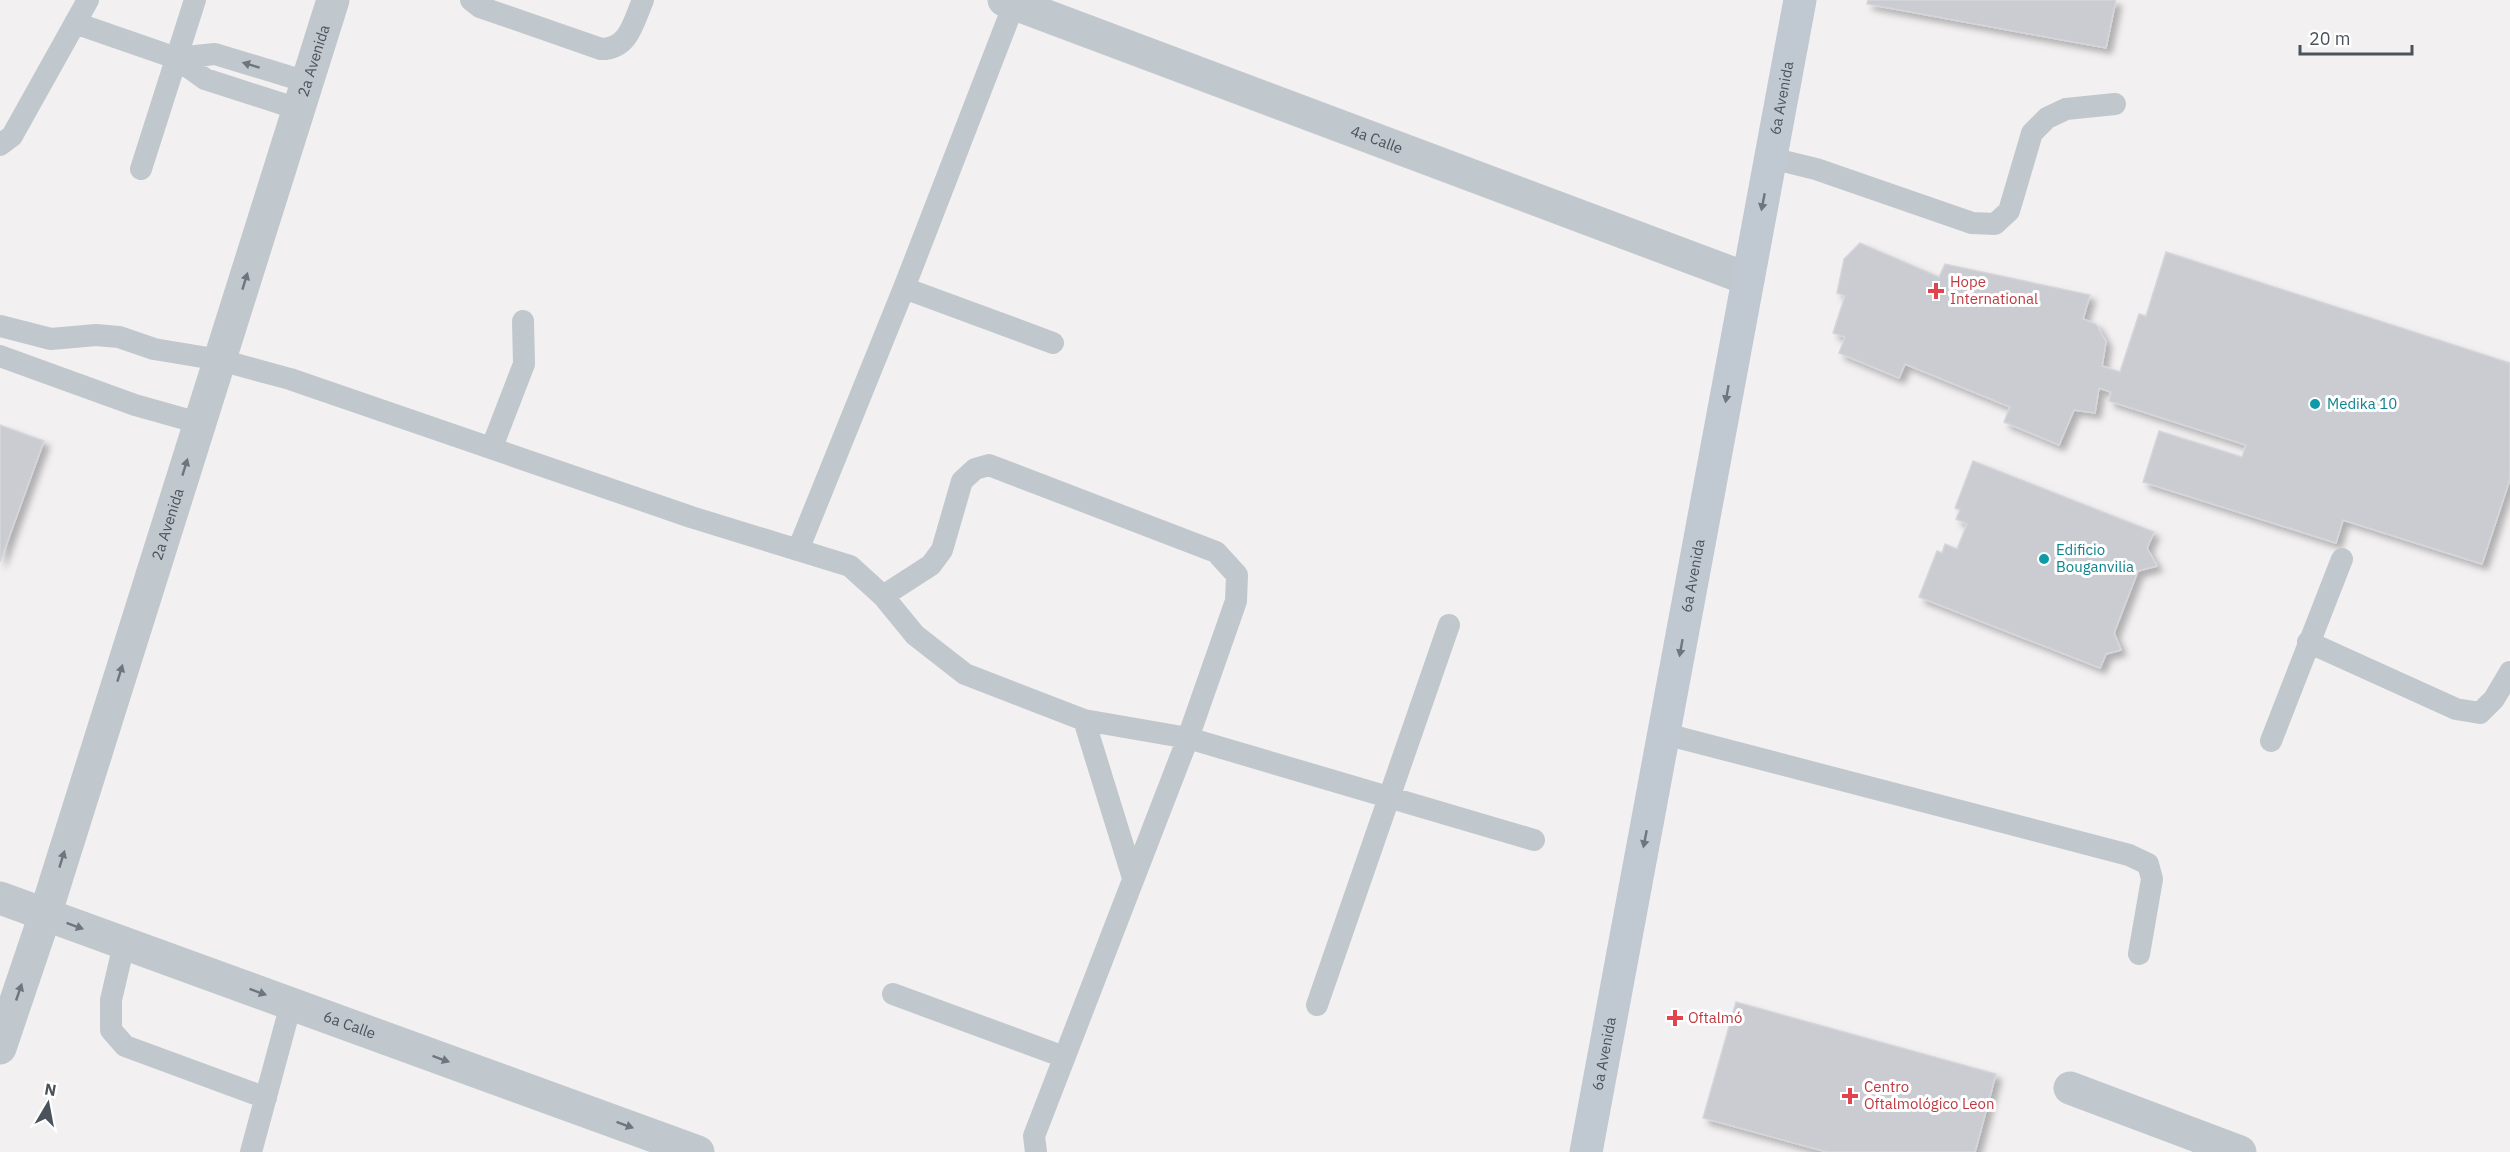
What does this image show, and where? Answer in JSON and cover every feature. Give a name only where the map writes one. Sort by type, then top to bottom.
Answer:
[{"type":"main road","name":"6a Avenida","points":[[1586,1152],[1800,0]]},
{"type":"street","name":"2a Avenida","points":[[0,1048],[45,915],[333,0]]},
{"type":"street","name":"4a Calle","points":[[1009,2],[1748,279]]},
{"type":"street","name":"6a Calle","points":[[0,898],[699,1152]]},
{"type":"street","points":[[2070,1088],[2240,1152]]},
{"type":"lane","points":[[0,145],[12,136],[88,0]]},
{"type":"lane","points":[[141,169],[195,0]]},
{"type":"lane","points":[[471,0],[480,7],[601,49],[613,49],[623,43],[643,0]]},
{"type":"lane","points":[[798,550],[904,288],[1009,2]]},
{"type":"lane","points":[[75,23],[176,58],[205,79],[303,96]]},
{"type":"lane","points":[[1771,158],[1816,169],[1972,223],[1995,224],[2009,211],[2032,133],[2047,118],[2066,109],[2115,104]]},
{"type":"lane","points":[[904,288],[1053,343]]},
{"type":"lane","points":[[492,447],[524,364],[523,321]]},
{"type":"lane","points":[[0,326],[51,339],[96,335],[119,337],[154,349],[220,360],[290,379],[692,517],[850,566],[883,596],[915,635],[965,674],[1084,720],[1188,738],[1534,840]]},
{"type":"lane","points":[[0,356],[135,405],[199,423]]},
{"type":"lane","points":[[883,596],[931,565],[942,550],[962,481],[975,469],[989,465],[1216,552],[1237,575],[1236,601],[1188,738],[1034,1136],[1036,1152]]},
{"type":"lane","points":[[2271,741],[2342,559]]},
{"type":"lane","points":[[1317,1005],[1449,625]]},
{"type":"lane","points":[[2308,642],[2456,710],[2480,713],[2494,699],[2510,672]]},
{"type":"lane","points":[[1084,720],[1133,878]]},
{"type":"lane","points":[[1665,734],[2129,855],[2148,864],[2152,879],[2139,954]]},
{"type":"lane","points":[[124,944],[111,1000],[111,1030],[125,1046],[266,1098]]},
{"type":"lane","points":[[893,994],[1064,1057]]},
{"type":"lane","points":[[251,1152],[291,1004]]},
{"type":"building","points":[[1868,0],[2116,0],[2106,48],[1867,4]]},
{"type":"building","name":"Medika 10","points":[[1860,243],[1939,277],[1945,264],[2090,295],[2083,319],[2096,324],[2106,342],[2102,366],[2120,372],[2139,314],[2146,316],[2166,252],[2510,363],[2510,479],[2482,564],[2343,520],[2336,543],[2143,482],[2159,431],[2242,457],[2246,445],[2109,401],[2111,392],[2099,388],[2095,413],[2074,410],[2059,445],[2004,422],[2010,407],[1905,364],[1899,378],[1839,353],[1845,337],[1833,333],[1845,296],[1837,293],[1844,259]]},
{"type":"building","points":[[0,425],[44,441],[0,562]]},
{"type":"building","name":"Edificio Bouganvilia","points":[[1973,461],[2154,532],[2147,548],[2157,566],[2138,571],[2114,633],[2121,650],[2106,654],[2100,668],[1919,597],[1937,551],[1942,553],[1945,544],[1957,549],[1967,524],[1956,519],[1960,510],[1955,508]]},
{"type":"building","name":"Centro Oftalmológico Leon","points":[[1736,1002],[1996,1074],[1975,1152],[1827,1152],[1703,1118]]},
{"type":"place","name":"Hope International","points":[[1936,291]]},
{"type":"place","name":"Medika 10","points":[[2315,404]]},
{"type":"place","name":"Edificio Bouganvilia","points":[[2044,559]]},
{"type":"place","name":"Oftalmó","points":[[1675,1018]]},
{"type":"place","name":"Centro Oftalmológico Leon","points":[[1850,1096]]}]
